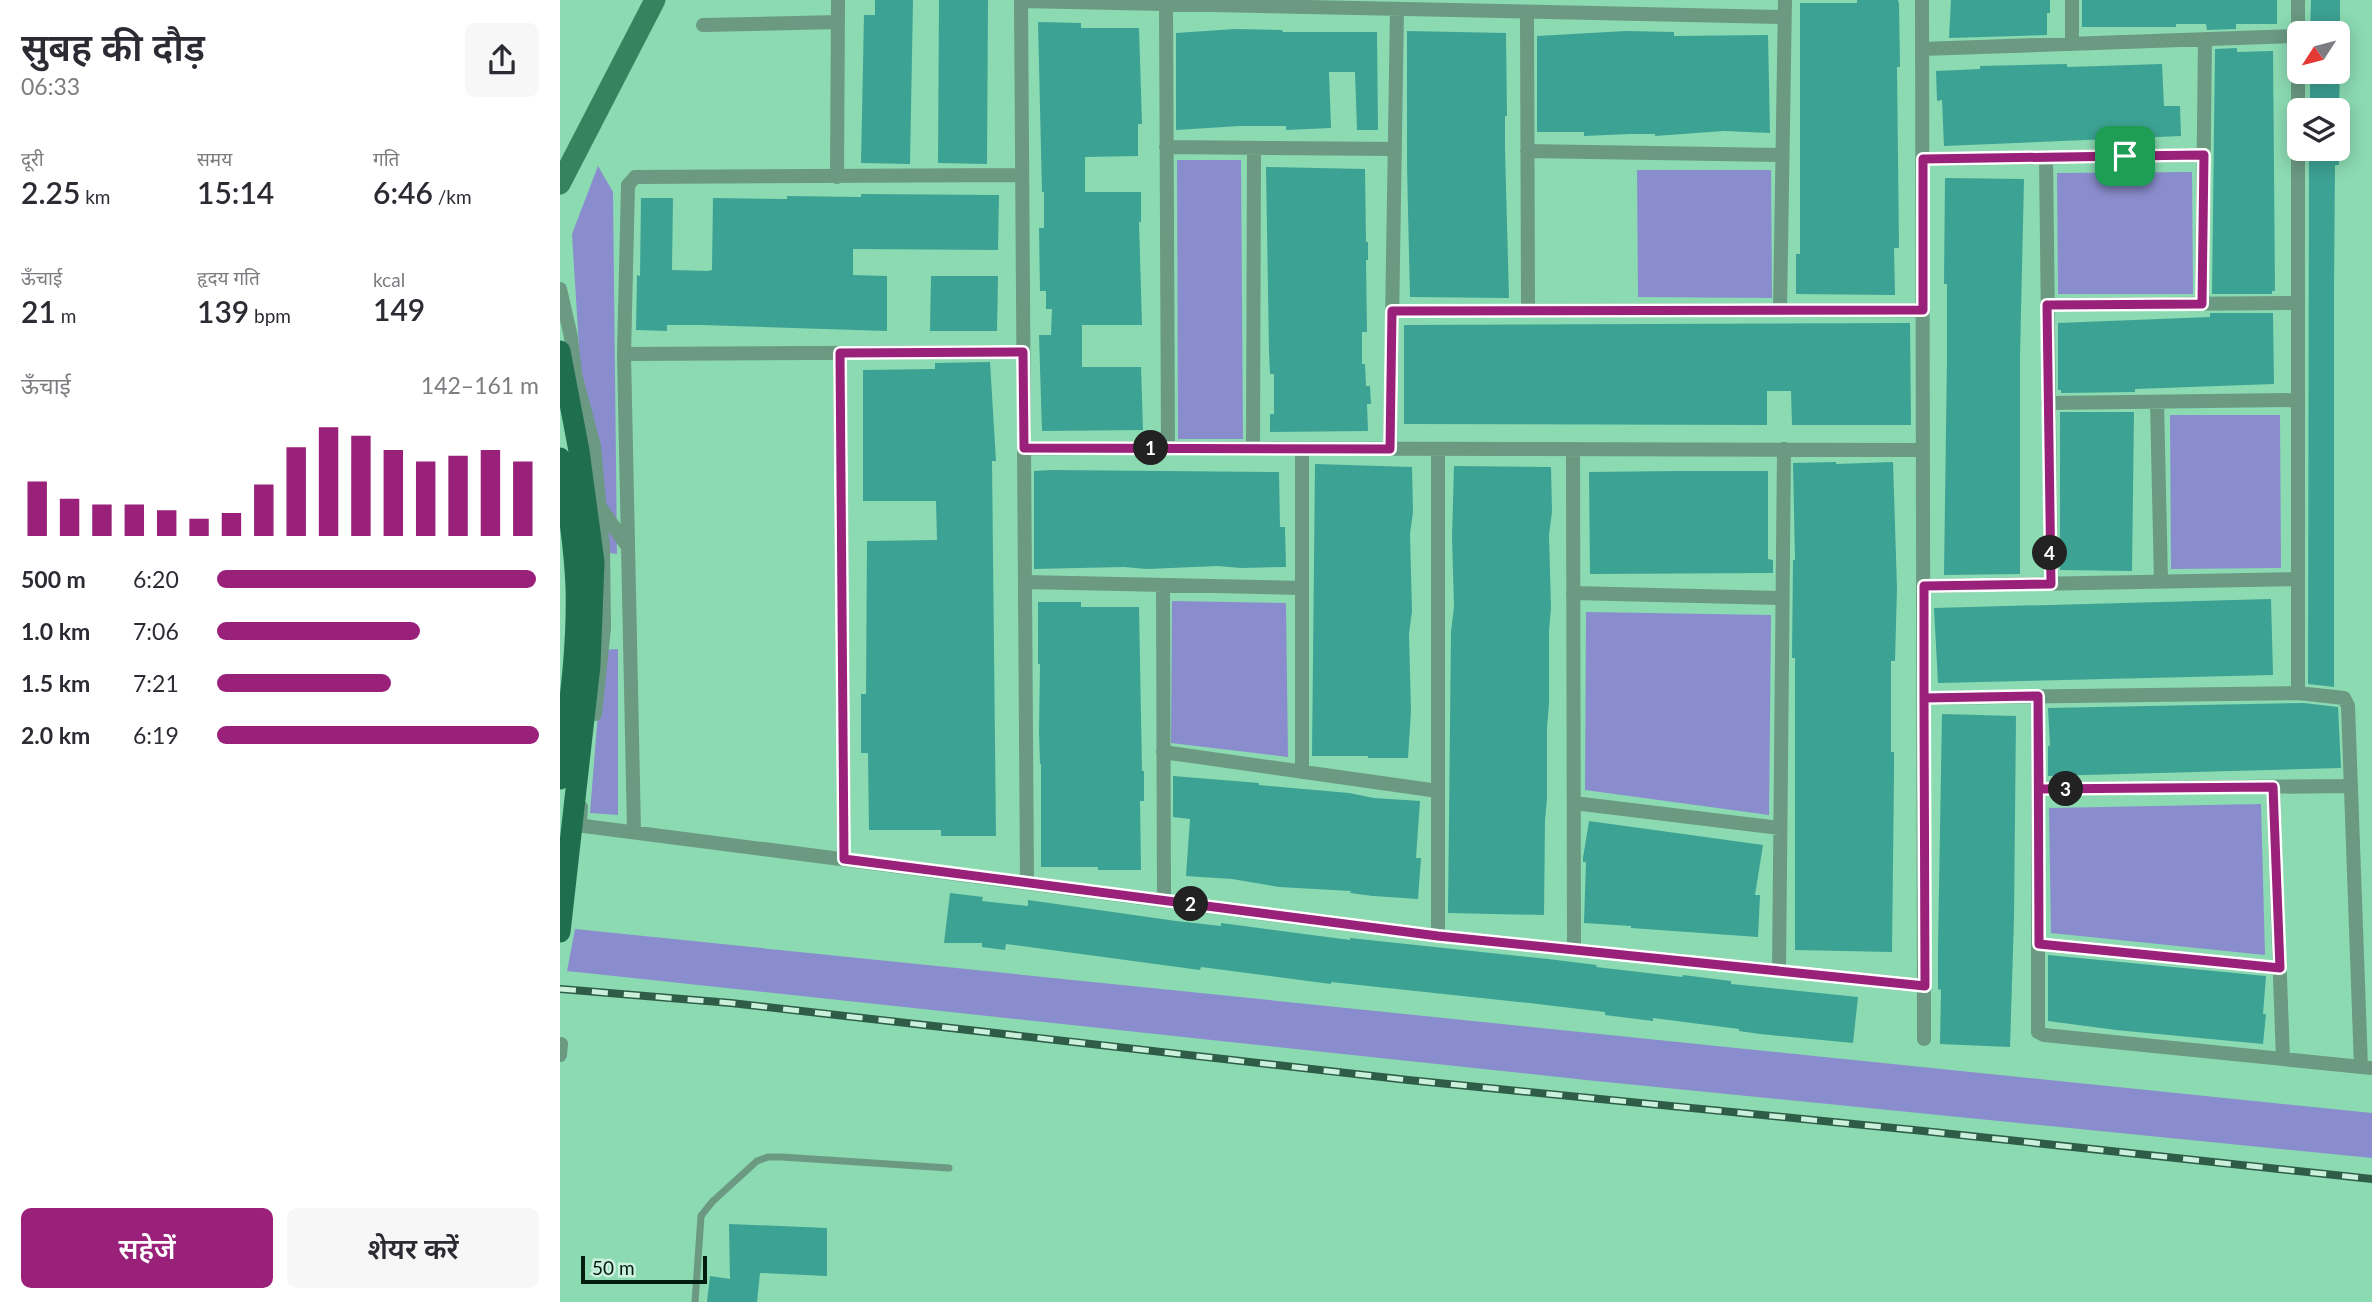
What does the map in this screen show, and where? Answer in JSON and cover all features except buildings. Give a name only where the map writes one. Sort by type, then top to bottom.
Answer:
[{"type":"main road","points":[[560,184],[655,0]]},
{"type":"main road","points":[[560,351],[579,451],[594,562],[590,665],[560,932]]},
{"type":"main road","points":[[560,458],[572,530],[576,619],[560,779]]},
{"type":"street","points":[[838,0],[838,177]]},
{"type":"street","points":[[1780,310],[1784,0]]},
{"type":"street","points":[[1922,0],[1924,1039]]},
{"type":"street","points":[[2072,0],[2072,44]]},
{"type":"street","points":[[2298,0],[2298,21]]},
{"type":"street","points":[[1027,883],[1021,1],[1784,17]]},
{"type":"street","points":[[1166,4],[1168,449]]},
{"type":"street","points":[[1390,449],[1397,9]]},
{"type":"street","points":[[1527,12],[1528,310]]},
{"type":"street","points":[[703,25],[838,22]]},
{"type":"street","points":[[1922,49],[2287,36]]},
{"type":"street","points":[[2202,304],[2205,39]]},
{"type":"street","points":[[2298,84],[2298,693]]},
{"type":"street","points":[[1166,147],[1395,149]]},
{"type":"street","points":[[1253,449],[1254,148]]},
{"type":"street","points":[[1527,151],[1782,155]]},
{"type":"street","points":[[1923,159],[2204,155]]},
{"type":"street","points":[[2046,157],[2051,584]]},
{"type":"street","points":[[635,831],[624,354],[628,185],[635,177],[1022,175]]},
{"type":"street","points":[[560,289],[571,337],[575,374],[594,446],[603,548],[604,628],[580,820],[584,826],[1438,936],[1925,986]]},
{"type":"street","points":[[2047,305],[2298,303]]},
{"type":"street","points":[[1392,311],[1923,310]]},
{"type":"street","points":[[624,354],[1023,352]]},
{"type":"street","points":[[840,353],[844,859]]},
{"type":"street","points":[[2049,403],[2298,400]]},
{"type":"street","points":[[2157,402],[2161,582]]},
{"type":"street","points":[[1024,448],[1923,450]]},
{"type":"street","points":[[1302,449],[1302,772]]},
{"type":"street","points":[[1438,449],[1438,936]]},
{"type":"street","points":[[1573,449],[1574,950]]},
{"type":"street","points":[[1779,971],[1784,449]]},
{"type":"street","points":[[599,506],[628,547]]},
{"type":"street","points":[[1924,586],[2298,579]]},
{"type":"street","points":[[1025,582],[1302,588]]},
{"type":"street","points":[[1163,585],[1164,900]]},
{"type":"street","points":[[1573,593],[1782,598]]},
{"type":"street","points":[[1924,698],[2038,696],[2298,693],[2344,698],[2348,706],[2366,1068],[2044,1035],[2038,1032],[2038,696]]},
{"type":"street","points":[[1163,752],[1438,791]]},
{"type":"street","points":[[2039,789],[2351,786]]},
{"type":"street","points":[[2273,787],[2283,1059]]},
{"type":"street","points":[[1574,803],[1780,828]]},
{"type":"street","points":[[2039,944],[2280,968]]},
{"type":"lane","points":[[695,1302],[701,1216],[712,1202],[757,1161],[768,1157],[782,1157],[949,1168]]},
{"type":"shaded area","points":[[1177,160],[1241,160],[1243,439],[1178,439]]},
{"type":"shaded area","points":[[598,166],[613,192],[617,554],[610,553],[580,363],[572,234]]},
{"type":"shaded area","points":[[1637,170],[1771,170],[1772,298],[1638,297]]},
{"type":"shaded area","points":[[2192,172],[2193,294],[2058,294],[2057,173]]},
{"type":"shaded area","points":[[2170,415],[2280,415],[2281,568],[2171,569]]},
{"type":"shaded area","points":[[1172,601],[1286,603],[1288,757],[1171,743]]},
{"type":"shaded area","points":[[1586,612],[1771,615],[1769,815],[1585,790]]},
{"type":"shaded area","points":[[618,649],[618,815],[590,813],[603,650]]},
{"type":"shaded area","points":[[2261,804],[2265,955],[2051,933],[2049,808]]},
{"type":"shaded area","points":[[575,929],[2372,1113],[2372,1158],[1586,1080],[567,971]]},
{"type":"railway","points":[[560,989],[731,1003],[1408,1080],[2372,1179]]},
{"type":"route","points":[[2125,156],[1923,159],[1923,310],[1392,311],[1390,449],[1024,448],[1023,352],[840,353],[844,859],[1438,936],[1925,986],[1924,698],[2038,696],[2039,789],[2273,787],[2280,968],[2039,944],[2038,696],[1981,697],[1924,698],[1924,586],[2051,584],[2047,305],[2202,304],[2204,155],[2125,156]]}]
